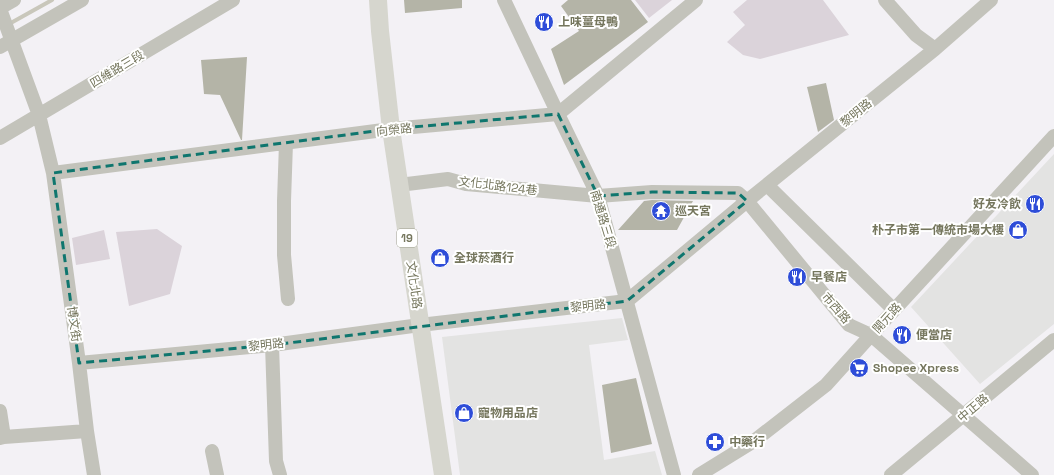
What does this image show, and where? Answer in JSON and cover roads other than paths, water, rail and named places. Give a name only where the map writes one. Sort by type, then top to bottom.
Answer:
[{"type":"main road","name":"文化北路","points":[[378,0],[380,31],[399,185],[443,475]]},
{"type":"street","points":[[0,9],[14,0]]},
{"type":"street","points":[[6,44],[82,0]]},
{"type":"street","name":"四維路三段","points":[[0,138],[234,0]]},
{"type":"street","name":"南通路三段","points":[[504,0],[598,196],[674,475]]},
{"type":"street","points":[[558,114],[695,0]]},
{"type":"street","points":[[885,0],[916,35],[935,50]]},
{"type":"street","name":"黎明路","points":[[79,363],[272,345],[420,325],[627,301],[747,201],[935,50],[991,0]]},
{"type":"street","name":"博文街","points":[[0,9],[6,44],[38,115],[54,173],[94,475]]},
{"type":"street","name":"向榮路","points":[[54,173],[392,129],[558,114]]},
{"type":"street","name":"開元路","points":[[698,475],[754,441],[826,385],[1054,136]]},
{"type":"street","points":[[286,143],[284,255],[288,299]]},
{"type":"street","name":"文化北路124巷","points":[[399,185],[448,180],[466,184],[598,196],[652,192],[738,193],[747,201]]},
{"type":"street","points":[[767,185],[894,310]]},
{"type":"street","name":"市西路","points":[[747,201],[849,325],[871,335],[1032,475]]},
{"type":"street","name":"中正路","points":[[891,475],[1054,340]]},
{"type":"street","points":[[272,345],[276,461],[280,475]]},
{"type":"street","points":[[0,411],[2,438],[87,431]]},
{"type":"street","points":[[212,451],[217,475]]},
{"type":"waterway","points":[[9,24],[52,0]]},
{"type":"place","name":"上味薑母鴨","points":[[544,22]]},
{"type":"place","name":"好友冷飲","points":[[1035,204]]},
{"type":"place","name":"巡天宮","points":[[661,211]]},
{"type":"place","name":"朴子市第一傳統市場大樓","points":[[1018,230]]},
{"type":"place","name":"全球菸酒行","points":[[440,258]]},
{"type":"place","name":"早餐店","points":[[797,277]]},
{"type":"place","name":"便當店","points":[[902,335]]},
{"type":"place","name":"Shopee Xpress","points":[[859,368]]},
{"type":"place","name":"寵物用品店","points":[[464,413]]},
{"type":"place","name":"中藥行","points":[[715,442]]}]
